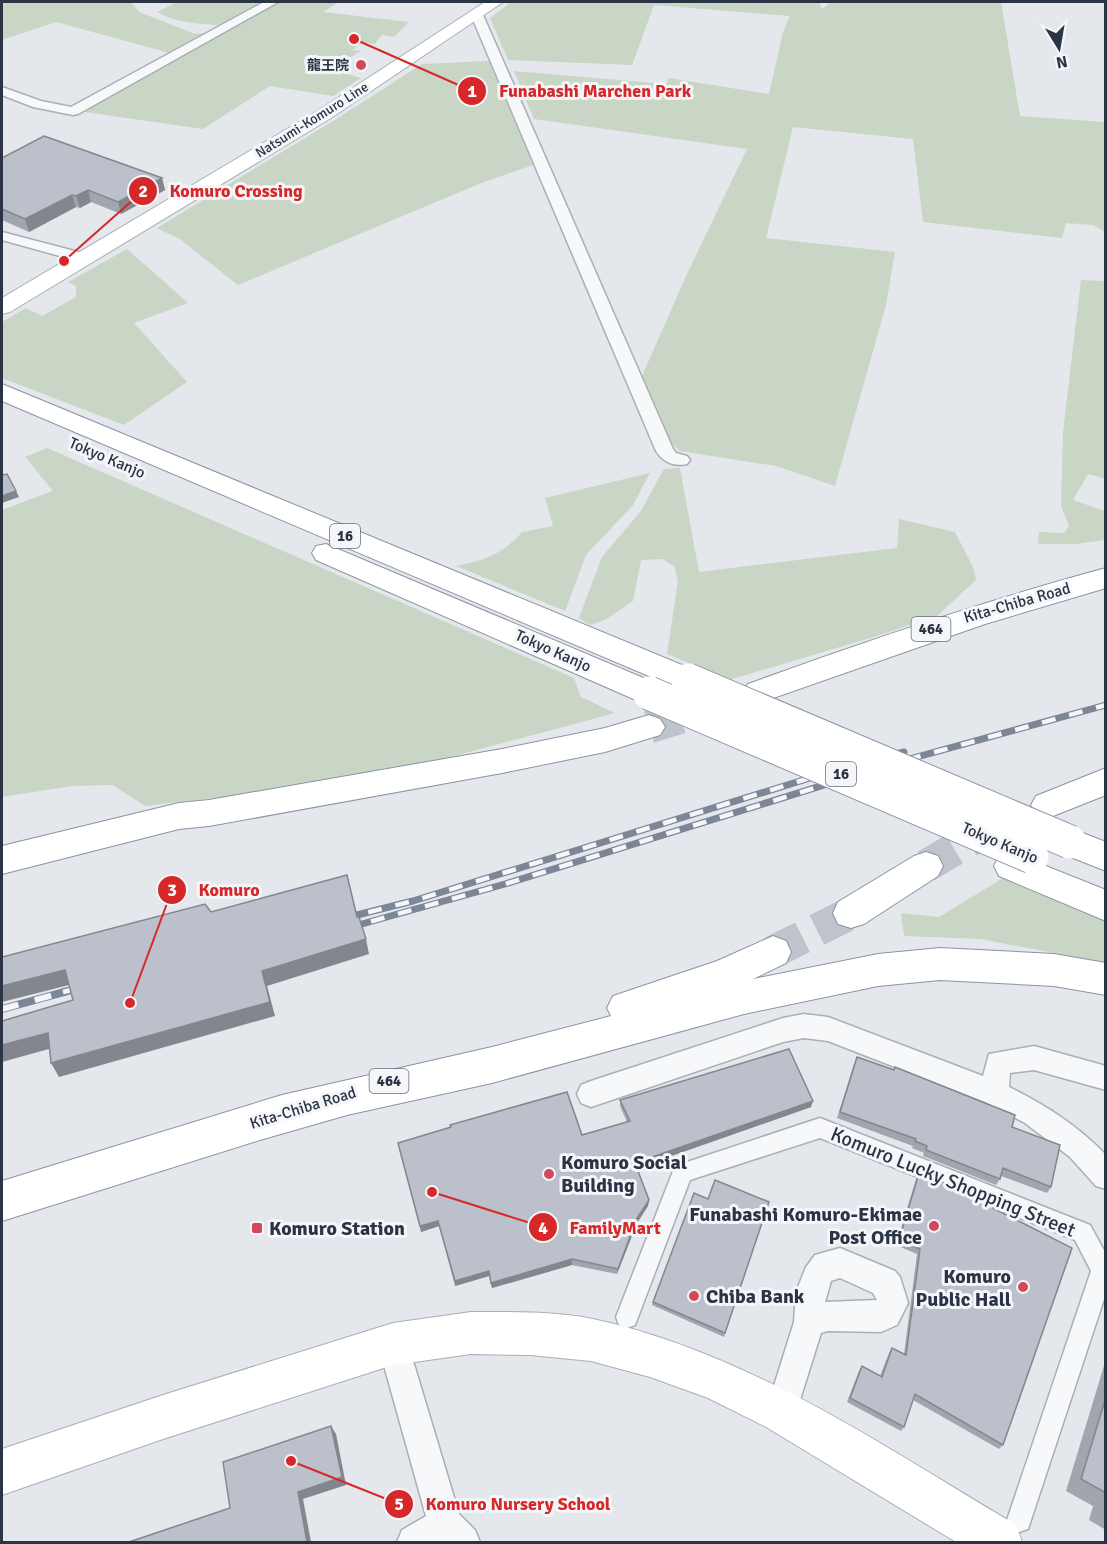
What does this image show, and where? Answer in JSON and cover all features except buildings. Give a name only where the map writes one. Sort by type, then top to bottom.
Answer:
[{"type":"highway","name":"Tokyo Kanjo","points":[[2,392],[1106,857]]},
{"type":"highway","name":"Tokyo Kanjo","points":[[2,413],[544,647],[643,694],[723,740],[1022,861],[1106,888]]},
{"type":"highway","name":"Kita-Chiba Road","points":[[759,692],[927,630],[1020,601],[1106,578]]},
{"type":"highway","points":[[2,860],[179,816],[210,813],[502,761],[605,740],[649,727]]},
{"type":"highway","points":[[1106,781],[1048,805],[1106,792]]},
{"type":"highway","points":[[1022,861],[1106,906]]},
{"type":"highway","points":[[851,913],[926,866]]},
{"type":"highway","name":"Kita-Chiba Road","points":[[2,1201],[636,1005],[728,973],[773,952]]},
{"type":"highway","points":[[261,1120],[346,1097],[492,1065],[744,997],[878,970],[940,964],[1054,970],[1106,979]]},
{"type":"main road","name":"Natsumi-Komuro Line","points":[[2,307],[325,114],[495,2]]},
{"type":"main road","points":[[2,1472],[163,1417],[393,1344],[471,1333],[530,1334],[591,1340],[650,1355],[727,1383],[1009,1531]]},
{"type":"street","points":[[2,91],[38,104],[73,111],[272,2]]},
{"type":"street","points":[[477,15],[664,451],[670,457],[681,460]]},
{"type":"street","points":[[2,236],[85,258]]},
{"type":"street","points":[[591,1094],[783,1029],[816,1026],[858,1039],[995,1093],[1035,1114],[1058,1130],[1106,1176]]},
{"type":"street","points":[[995,1093],[998,1063],[1034,1058],[1106,1078]]},
{"type":"street","name":"Komuro Lucky Shopping Street","points":[[627,1317],[682,1173],[820,1128],[1082,1232],[1099,1247],[1102,1270],[1009,1531]]},
{"type":"street","points":[[782,1411],[809,1323]]},
{"type":"street","points":[[393,1344],[454,1533],[414,1542]]},
{"type":"green space","points":[[2,2],[131,2],[139,12],[195,34],[216,32],[173,54],[56,22],[2,40]]},
{"type":"green space","points":[[177,2],[339,2],[323,12],[409,22],[394,37],[382,35],[375,44],[361,43],[352,50],[361,51],[331,69],[361,78],[333,96],[270,86],[203,129],[78,111],[231,27],[183,21],[157,12]]},
{"type":"green space","points":[[511,2],[819,2],[822,9],[831,2],[1001,2],[1020,116],[1105,122],[1105,232],[1093,225],[1066,223],[1062,238],[923,222],[913,139],[793,127],[766,238],[895,252],[886,305],[835,486],[776,466],[680,451],[667,440],[642,376],[687,274],[747,149],[534,119],[514,71],[666,84],[669,78],[769,94],[783,32],[790,16],[654,5],[632,65],[508,60],[490,18]]},
{"type":"green space","points":[[489,61],[533,165],[479,184],[238,285],[181,240],[157,228],[422,64]]},
{"type":"green space","points":[[127,249],[188,303],[134,323],[187,382],[124,425],[2,378],[2,322],[26,308],[42,316],[76,297],[76,286],[68,282]]},
{"type":"green space","points":[[1081,280],[1105,281],[1106,479],[1088,474],[1073,500],[1105,511],[1105,540],[1076,544],[1038,544],[1039,532],[1064,533],[1069,526],[1061,506],[1063,432]]},
{"type":"green space","points":[[47,448],[574,678],[581,697],[615,713],[387,774],[311,787],[145,806],[113,785],[72,786],[2,797],[2,510],[53,491],[25,457]]},
{"type":"green space","points":[[680,468],[699,572],[897,548],[899,519],[955,532],[973,567],[976,580],[937,616],[729,680],[667,654],[678,581],[674,566],[662,559],[641,560],[633,601],[605,620],[590,625],[579,618],[602,557],[641,511],[664,469]]},
{"type":"green space","points":[[650,473],[633,505],[586,555],[565,611],[456,566],[500,551],[522,532],[553,526],[545,498]]},
{"type":"green space","points":[[1003,878],[1105,921],[1105,963],[981,939],[904,936],[901,913],[939,917]]},
{"type":"tunnel","points":[[649,727],[713,707]]},
{"type":"tunnel","points":[[926,866],[999,823]]},
{"type":"tunnel","points":[[773,952],[851,913]]},
{"type":"railway","points":[[344,929],[505,884],[895,763],[1106,705]]},
{"type":"railway","points":[[341,919],[413,901],[842,768],[904,752]]},
{"type":"railway","points":[[63,992],[86,986]]},
{"type":"railway","points":[[2,1009],[68,991]]},
{"type":"place","name":"Funabashi Marchen Park","points":[[354,39]]},
{"type":"place","name":"龍王院","points":[[361,65]]},
{"type":"place","name":"Komuro Crossing","points":[[64,261]]},
{"type":"place","name":"Komuro","points":[[130,1003]]},
{"type":"place","name":"Komuro Social Building","points":[[549,1174]]},
{"type":"place","name":"FamilyMart","points":[[432,1192]]},
{"type":"place","name":"Funabashi Komuro-Ekimae Post Office","points":[[934,1226]]},
{"type":"place","name":"Komuro Station","points":[[257,1228]]},
{"type":"place","name":"Komuro Public Hall","points":[[1023,1287]]},
{"type":"place","name":"Chiba Bank","points":[[694,1296]]},
{"type":"place","name":"Komuro Nursery School","points":[[291,1461]]}]
